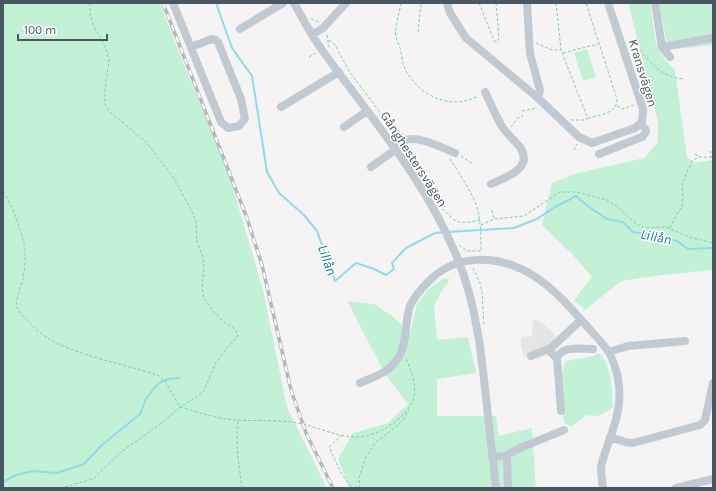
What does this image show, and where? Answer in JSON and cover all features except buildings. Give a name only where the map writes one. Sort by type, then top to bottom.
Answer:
[{"type":"street","points":[[173,3],[221,122],[228,128],[239,126],[245,119],[242,100],[218,42],[212,39],[191,47]]},
{"type":"street","points":[[240,29],[283,3]]},
{"type":"street","name":"Gånghestersvägen","points":[[294,3],[312,35],[423,190],[449,239],[459,263],[468,288],[476,322],[483,366],[496,488]]},
{"type":"street","points":[[312,35],[323,28],[346,3]]},
{"type":"street","name":"Kransvägen","points":[[447,3],[450,13],[466,38],[538,98],[579,137],[592,143],[635,128],[641,124],[643,117],[641,103],[608,3]]},
{"type":"street","points":[[527,3],[534,70],[540,90],[538,98]]},
{"type":"street","name":"Kransvägen","points":[[656,3],[662,47],[670,57]]},
{"type":"street","name":"Kransvägen","points":[[662,47],[713,38]]},
{"type":"street","points":[[281,107],[338,72]]},
{"type":"street","points":[[485,92],[500,123],[523,153],[524,158],[524,162],[520,169],[491,184]]},
{"type":"street","points":[[344,127],[367,111]]},
{"type":"street","points":[[599,154],[642,137],[646,130],[641,124]]},
{"type":"street","points":[[371,167],[405,140],[412,139],[426,141],[455,153]]},
{"type":"street","points":[[360,383],[383,373],[396,361],[402,351],[410,307],[416,296],[430,280],[443,271],[459,263],[470,260],[497,262],[526,272],[544,284],[570,307],[609,352],[618,379],[620,402],[601,468],[603,488]]},
{"type":"street","points":[[531,356],[549,349],[581,320]]},
{"type":"street","points":[[609,352],[628,346],[685,341]]},
{"type":"street","points":[[549,349],[551,354],[557,358]]},
{"type":"street","points":[[561,411],[557,358],[561,352],[567,350],[593,349]]},
{"type":"street","points":[[610,437],[633,443],[700,425],[705,420],[713,383]]},
{"type":"street","points":[[492,458],[507,455],[564,430]]},
{"type":"street","points":[[507,455],[508,488]]},
{"type":"street","points":[[676,488],[713,478]]},
{"type":"path","points":[[60,488],[93,478],[122,452],[163,422],[180,407],[198,396],[204,390],[215,364],[226,348],[238,336],[236,330],[224,322],[214,312],[204,298],[202,287],[204,266],[203,258],[197,242],[196,220],[182,191],[146,142],[110,111],[105,104],[105,89],[109,60],[106,49],[94,27],[90,15],[90,3]]},
{"type":"path","points":[[401,3],[396,36],[406,71],[421,90],[438,99],[452,102],[471,100],[485,92]]},
{"type":"path","points":[[418,32],[421,3]]},
{"type":"path","points":[[479,3],[496,43],[499,37],[496,3]]},
{"type":"path","points":[[556,3],[561,50],[586,114],[589,118]]},
{"type":"path","points":[[563,123],[572,120],[584,120],[611,111],[616,106],[616,99],[586,3]]},
{"type":"path","points":[[329,40],[335,45],[352,76],[392,127],[397,130]]},
{"type":"path","points":[[622,45],[631,42],[664,74],[684,80]]},
{"type":"path","points":[[530,43],[536,43],[552,50],[561,50]]},
{"type":"path","points":[[562,53],[599,44]]},
{"type":"path","points":[[616,106],[623,109],[641,103]]},
{"type":"path","points":[[522,111],[538,108]]},
{"type":"path","points":[[506,132],[517,119],[523,115]]},
{"type":"path","points":[[443,148],[463,180],[478,209],[480,220],[481,251],[467,251]]},
{"type":"path","points":[[669,228],[676,214],[682,207],[682,186],[693,160],[699,157],[712,157],[710,151]]},
{"type":"path","points":[[455,153],[473,164]]},
{"type":"path","points":[[695,154],[699,157]]},
{"type":"path","points":[[3,192],[7,196],[16,218],[25,251],[23,279],[17,301],[17,308],[43,335],[83,352],[151,373],[165,381],[180,407],[222,418],[293,422],[355,437],[370,435],[394,423],[410,408]]},
{"type":"path","points":[[480,225],[494,219],[524,216],[560,192],[576,192],[607,200],[635,223],[644,228],[666,227],[689,238],[713,243]]},
{"type":"path","points":[[438,207],[447,212],[453,219],[460,222],[480,220]]},
{"type":"path","points":[[492,210],[494,219]]},
{"type":"path","points":[[360,488],[359,478],[366,457],[376,442],[403,420],[410,408],[414,396],[415,389],[405,353],[402,351]]},
{"type":"path","points":[[238,420],[236,434],[237,454],[242,488]]},
{"type":"path","points":[[342,435],[329,447],[341,473],[352,488]]},
{"type":"shaded area","points":[[535,319],[540,321],[557,337],[544,350],[524,357],[521,340],[523,337],[532,336],[533,322]]},
{"type":"green space","points":[[3,3],[160,3],[181,58],[227,168],[262,286],[287,407],[327,488],[3,488]]},
{"type":"green space","points":[[628,3],[650,3],[656,44],[663,57],[675,71],[687,157],[694,163],[713,160],[713,270],[621,281],[585,310],[574,300],[592,277],[574,256],[542,225],[552,183],[574,174],[644,158],[658,142],[658,121]]},
{"type":"green space","points":[[659,3],[713,3],[713,45],[668,50]]},
{"type":"green space","points":[[587,49],[596,77],[583,81],[574,53]]},
{"type":"green space","points":[[444,278],[450,279],[434,306],[437,340],[468,337],[476,373],[437,379],[437,416],[496,416],[499,436],[532,428],[536,488],[349,488],[338,459],[353,433],[388,423],[408,404],[385,374],[347,301],[374,304],[392,316],[410,333],[417,304],[429,289]]},
{"type":"green space","points":[[597,353],[602,355],[610,374],[613,407],[599,416],[587,415],[571,427],[564,422],[562,407],[562,374],[566,361],[595,356]]},
{"type":"waterway","name":"Lillån","points":[[216,3],[232,48],[252,76],[267,172],[279,193],[304,215],[317,231],[335,281],[356,263],[386,275],[394,269],[392,263],[406,248],[435,233],[444,232]]},
{"type":"waterway","name":"Lillån","points":[[448,232],[514,228],[537,219],[576,196],[607,219],[623,222],[633,232],[655,235],[677,241],[688,249],[713,248]]},
{"type":"waterway","points":[[3,482],[16,475],[33,471],[57,473],[84,464],[102,445],[140,414],[146,399],[154,388],[161,382],[168,379],[179,378]]},
{"type":"railway","points":[[163,3],[247,218],[262,265],[291,390],[306,433],[333,488]]}]
